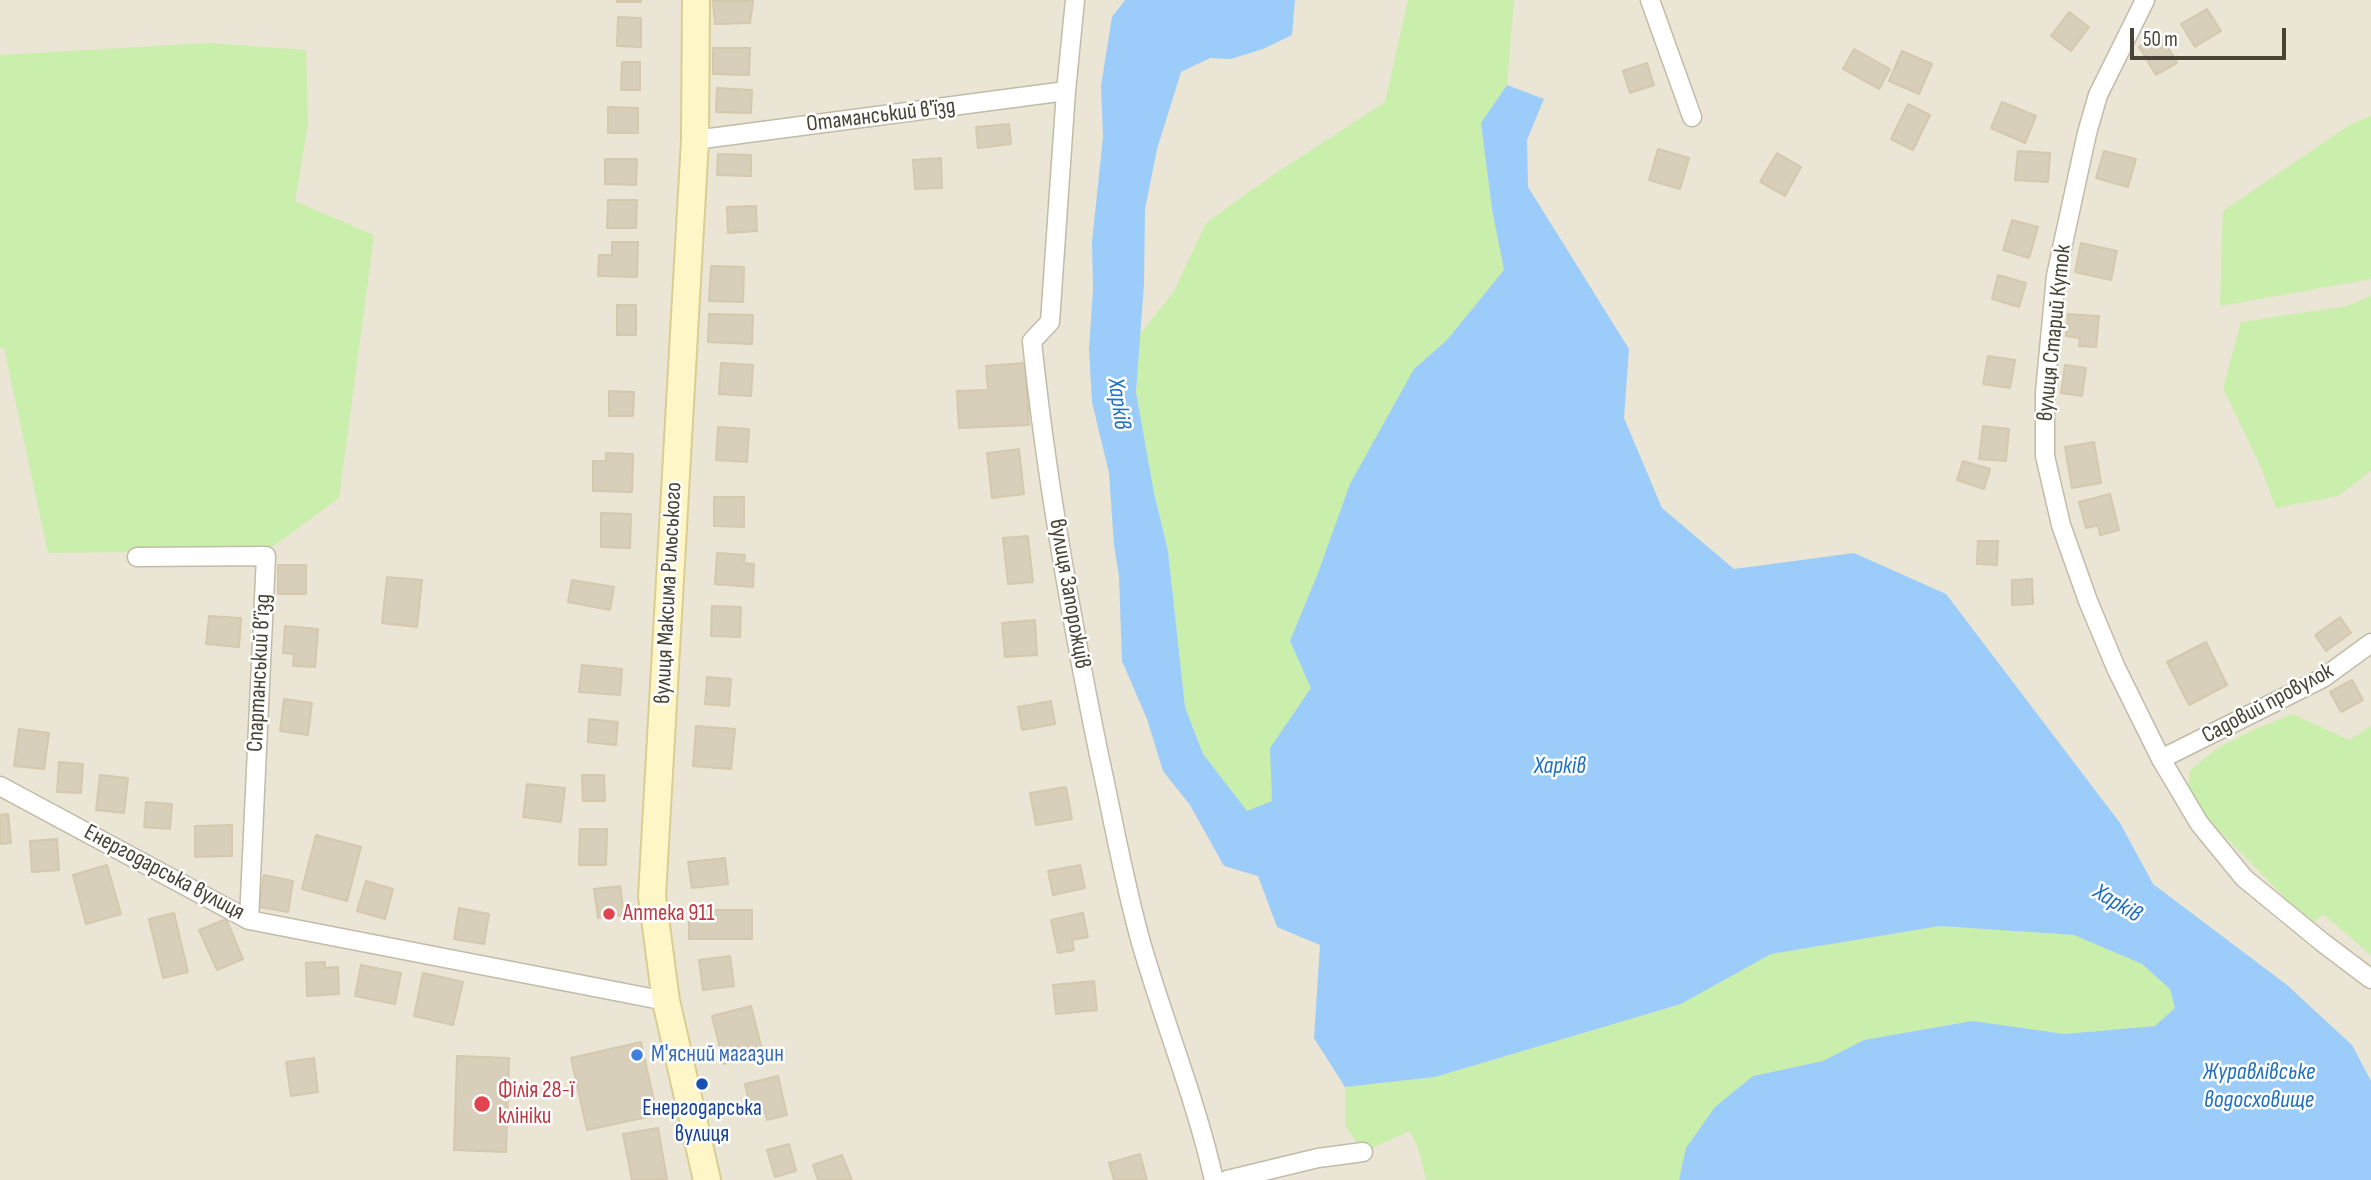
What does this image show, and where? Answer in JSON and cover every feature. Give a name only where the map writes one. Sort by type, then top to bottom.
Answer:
[{"type":"main road","name":"вулиця Максима Рильського","points":[[696,0],[695,140],[652,896],[666,1001],[707,1180]]},
{"type":"street","name":"вулиця Запорожців","points":[[1075,0],[1050,322],[1032,341],[1040,426],[1079,655],[1142,945],[1214,1180]]},
{"type":"street","points":[[1650,0],[1692,117]]},
{"type":"street","name":"вулиця Старий Куток","points":[[2145,0],[2098,95],[2087,133],[2056,276],[2045,392],[2045,456],[2061,525],[2116,668],[2161,759],[2199,823],[2244,878],[2371,979]]},
{"type":"street","name":"Отаманський в'їзд","points":[[695,140],[1066,90]]},
{"type":"street","name":"Спартанський в’їзд","points":[[137,557],[266,556],[249,920]]},
{"type":"street","name":"Садовий провулок","points":[[2161,759],[2323,678],[2371,643]]},
{"type":"street","name":"Енергодарська вулиця","points":[[0,786],[249,920],[666,1001]]},
{"type":"street","points":[[1227,1180],[1318,1158],[1363,1152]]},
{"type":"shaded area","points":[[0,0],[2371,0],[2371,1180],[0,1180]]},
{"type":"green space","points":[[1408,0],[1514,0],[1507,85],[1481,124],[1492,209],[1504,270],[1447,340],[1414,369],[1318,573],[1290,641],[1311,688],[1271,748],[1272,801],[1247,812],[1203,754],[1185,707],[1168,551],[1154,493],[1136,392],[1139,335],[1173,293],[1206,223],[1270,177],[1385,102]]},
{"type":"green space","points":[[209,43],[306,50],[308,124],[295,201],[374,235],[339,498],[268,550],[48,553],[4,348],[0,348],[0,55]]},
{"type":"green space","points":[[2371,116],[2371,279],[2220,306],[2223,211],[2351,124]]},
{"type":"green space","points":[[2371,296],[2371,471],[2338,496],[2276,508],[2260,465],[2223,388],[2241,322],[2347,306]]},
{"type":"green space","points":[[2293,714],[2349,740],[2371,726],[2371,955],[2323,914],[2313,923],[2302,915],[2199,810],[2188,788],[2190,771],[2216,749]]},
{"type":"green space","points":[[1940,926],[2074,935],[2142,964],[2170,989],[2175,1008],[2155,1026],[2065,1034],[1971,1021],[1864,1040],[1823,1061],[1753,1076],[1686,1148],[1679,1180],[1426,1180],[1420,1153],[1410,1131],[1363,1152],[1345,1125],[1345,1087],[1435,1077],[1681,1004],[1771,954]]},
{"type":"water","name":"Харків","points":[[1125,0],[1295,0],[1292,35],[1263,49],[1231,59],[1210,58],[1181,72],[1157,149],[1145,209],[1144,284],[1136,392],[1154,493],[1168,551],[1185,707],[1203,754],[1247,811],[1272,801],[1270,748],[1311,688],[1290,641],[1350,484],[1414,369],[1447,340],[1504,270],[1492,209],[1481,123],[1507,85],[1544,99],[1527,140],[1528,187],[1629,349],[1624,418],[1662,508],[1734,569],[1854,553],[1946,594],[2120,823],[2153,884],[2287,985],[2352,1045],[2371,1081],[2371,1180],[1679,1180],[1686,1148],[1715,1107],[1753,1076],[1823,1061],[1864,1040],[1972,1021],[2065,1034],[2155,1026],[2175,1008],[2170,989],[2142,964],[2074,935],[1940,926],[1771,954],[1681,1004],[1435,1077],[1345,1087],[1314,1038],[1320,945],[1277,927],[1258,876],[1224,866],[1190,805],[1163,771],[1147,719],[1122,661],[1119,576],[1109,473],[1092,402],[1089,349],[1093,290],[1092,242],[1103,137],[1101,86],[1112,17]]},
{"type":"building","points":[[641,0],[641,2],[617,2]]},
{"type":"building","points":[[713,1],[753,1],[750,23],[715,24]]},
{"type":"building","points":[[2207,9],[2221,31],[2195,47],[2181,24]]},
{"type":"building","points":[[2069,12],[2089,27],[2071,51],[2051,36]]},
{"type":"building","points":[[618,17],[641,18],[641,47],[617,46]]},
{"type":"building","points":[[2161,35],[2177,63],[2156,75],[2139,47]]},
{"type":"building","points":[[713,48],[750,48],[749,75],[713,74]]},
{"type":"building","points":[[1854,49],[1890,69],[1879,89],[1843,69]]},
{"type":"building","points":[[1902,51],[1932,64],[1919,94],[1889,81]]},
{"type":"building","points":[[622,62],[640,62],[640,90],[621,90]]},
{"type":"building","points":[[1647,63],[1654,85],[1630,93],[1623,71]]},
{"type":"building","points":[[717,88],[752,90],[751,113],[716,112]]},
{"type":"building","points":[[2002,102],[2036,116],[2025,143],[1991,128]]},
{"type":"building","points":[[1908,104],[1930,115],[1913,150],[1891,139]]},
{"type":"building","points":[[608,107],[638,108],[638,133],[608,133]]},
{"type":"building","points":[[1009,124],[1011,144],[978,148],[976,127]]},
{"type":"building","points":[[1658,149],[1689,158],[1680,189],[1649,180]]},
{"type":"building","points":[[2018,151],[2050,153],[2048,182],[2015,180]]},
{"type":"building","points":[[2104,151],[2136,159],[2128,187],[2096,178]]},
{"type":"building","points":[[1777,153],[1801,167],[1785,196],[1760,182]]},
{"type":"building","points":[[718,154],[751,155],[751,176],[717,175]]},
{"type":"building","points":[[941,158],[942,188],[915,189],[913,160]]},
{"type":"building","points":[[605,159],[637,159],[636,185],[605,184]]},
{"type":"building","points":[[608,200],[637,200],[636,228],[607,228]]},
{"type":"building","points":[[756,206],[757,231],[728,233],[727,207]]},
{"type":"building","points":[[2012,220],[2038,227],[2029,258],[2003,250]]},
{"type":"building","points":[[612,242],[638,242],[637,277],[598,276],[599,255],[612,255]]},
{"type":"building","points":[[2081,243],[2117,251],[2111,280],[2075,272]]},
{"type":"building","points":[[711,266],[744,267],[743,302],[709,301]]},
{"type":"building","points":[[1998,275],[2026,283],[2019,307],[1992,299]]},
{"type":"building","points":[[617,305],[636,305],[636,335],[617,335]]},
{"type":"building","points":[[709,314],[753,315],[752,344],[708,342]]},
{"type":"building","points":[[2068,314],[2099,316],[2096,347],[2079,346],[2080,338],[2066,336]]},
{"type":"building","points":[[1988,356],[2015,360],[2010,388],[1983,384]]},
{"type":"building","points":[[721,363],[753,365],[751,396],[719,394]]},
{"type":"building","points":[[1025,363],[1029,425],[959,428],[957,391],[988,390],[986,366]]},
{"type":"building","points":[[2065,365],[2086,368],[2082,396],[2061,393]]},
{"type":"building","points":[[609,391],[634,392],[633,416],[609,416]]},
{"type":"building","points":[[1983,426],[2009,429],[2006,461],[1979,459]]},
{"type":"building","points":[[718,427],[749,429],[747,462],[716,460]]},
{"type":"building","points":[[2094,442],[2101,483],[2072,488],[2065,447]]},
{"type":"building","points":[[1019,449],[1024,494],[992,498],[987,453]]},
{"type":"building","points":[[606,453],[633,454],[632,492],[593,491],[593,461],[606,461]]},
{"type":"building","points":[[1963,461],[1990,469],[1984,489],[1957,480]]},
{"type":"building","points":[[2110,494],[2119,530],[2100,535],[2098,525],[2086,528],[2079,502]]},
{"type":"building","points":[[714,497],[744,497],[744,527],[714,526]]},
{"type":"building","points":[[601,513],[631,514],[630,548],[601,547]]},
{"type":"building","points":[[1028,536],[1033,582],[1008,584],[1003,538]]},
{"type":"building","points":[[1978,541],[1998,541],[1997,565],[1977,564]]},
{"type":"building","points":[[717,553],[745,555],[744,563],[754,564],[753,587],[715,584]]},
{"type":"building","points":[[278,565],[306,565],[306,594],[278,594]]},
{"type":"building","points":[[387,577],[422,580],[417,627],[382,623]]},
{"type":"building","points":[[2032,579],[2033,604],[2012,605],[2012,580]]},
{"type":"building","points":[[572,580],[614,587],[610,610],[568,602]]},
{"type":"building","points":[[712,606],[741,607],[740,637],[711,636]]},
{"type":"building","points":[[209,616],[241,618],[239,647],[206,644]]},
{"type":"building","points":[[2340,617],[2351,633],[2326,651],[2315,635]]},
{"type":"building","points":[[1035,620],[1037,655],[1005,657],[1002,623]]},
{"type":"building","points":[[285,626],[318,629],[315,667],[293,666],[294,654],[283,653]]},
{"type":"building","points":[[2206,642],[2227,685],[2189,705],[2167,662]]},
{"type":"building","points":[[582,665],[622,669],[620,695],[579,692]]},
{"type":"building","points":[[707,677],[731,679],[729,706],[705,704]]},
{"type":"building","points":[[2352,680],[2363,700],[2341,712],[2330,692]]},
{"type":"building","points":[[284,699],[312,703],[308,735],[280,731]]},
{"type":"building","points":[[1051,701],[1055,724],[1022,730],[1018,707]]},
{"type":"building","points":[[589,719],[618,722],[616,745],[588,742]]},
{"type":"building","points":[[696,726],[735,729],[731,769],[693,766]]},
{"type":"building","points":[[19,729],[49,733],[44,769],[14,766]]},
{"type":"building","points":[[59,762],[83,764],[81,793],[57,792]]},
{"type":"building","points":[[100,775],[128,778],[124,813],[96,810]]},
{"type":"building","points":[[582,775],[604,775],[605,801],[583,801]]},
{"type":"building","points":[[527,784],[565,788],[561,822],[523,817]]},
{"type":"building","points":[[1066,787],[1072,819],[1036,825],[1030,793]]},
{"type":"building","points":[[146,802],[172,804],[170,829],[144,827]]},
{"type":"building","points":[[8,814],[11,843],[0,844],[0,815]]},
{"type":"building","points":[[232,825],[232,856],[195,857],[195,826]]},
{"type":"building","points":[[580,829],[607,829],[606,865],[579,865]]},
{"type":"building","points":[[316,835],[361,847],[347,901],[302,889]]},
{"type":"building","points":[[57,839],[59,870],[32,872],[30,841]]},
{"type":"building","points":[[725,858],[728,884],[692,888],[688,862]]},
{"type":"building","points":[[107,865],[121,914],[86,924],[73,875]]},
{"type":"building","points":[[1080,865],[1085,888],[1053,895],[1048,871]]},
{"type":"building","points":[[264,875],[293,881],[288,912],[259,907]]},
{"type":"building","points":[[366,881],[393,889],[385,919],[357,911]]},
{"type":"building","points":[[620,886],[624,915],[598,918],[594,889]]},
{"type":"building","points":[[459,908],[489,914],[484,944],[454,939]]},
{"type":"building","points":[[689,910],[752,910],[752,939],[689,939]]},
{"type":"building","points":[[174,913],[188,972],[163,978],[149,919]]},
{"type":"building","points":[[1083,913],[1088,937],[1072,940],[1074,950],[1058,953],[1051,920]]},
{"type":"building","points":[[226,919],[243,959],[217,970],[199,930]]},
{"type":"building","points":[[730,956],[734,986],[703,990],[699,960]]},
{"type":"building","points":[[325,962],[325,968],[338,967],[339,994],[307,996],[306,963]]},
{"type":"building","points":[[361,965],[401,973],[395,1004],[355,996]]},
{"type":"building","points":[[423,973],[463,982],[453,1025],[414,1016]]},
{"type":"building","points":[[1094,981],[1097,1010],[1056,1014],[1053,985]]},
{"type":"building","points":[[751,1006],[763,1054],[724,1064],[712,1016]]},
{"type":"building","points":[[641,1042],[657,1115],[587,1130],[571,1058]]},
{"type":"building","name":"Філія 28-ї клініки","points":[[457,1056],[509,1058],[506,1152],[454,1150]]},
{"type":"building","points":[[314,1058],[318,1092],[291,1096],[286,1062]]},
{"type":"building","points":[[778,1076],[787,1115],[767,1120],[764,1108],[751,1111],[745,1084]]},
{"type":"building","points":[[658,1128],[667,1179],[632,1180],[623,1134]]},
{"type":"building","points":[[789,1144],[796,1171],[775,1177],[767,1150]]},
{"type":"building","points":[[1140,1154],[1147,1180],[1114,1180],[1109,1163]]},
{"type":"building","points":[[842,1155],[852,1180],[818,1180],[813,1165]]},
{"type":"place","name":"Аптека 911","points":[[609,914]]},
{"type":"place","name":"М'ясний магазин","points":[[637,1055]]},
{"type":"place","name":"Енергодарська вулиця","points":[[702,1084]]},
{"type":"place","name":"Філія 28-ї клініки","points":[[482,1104]]},
{"type":"water label","name":"Журавлівське водосховище","points":[[2259,1087]]}]
